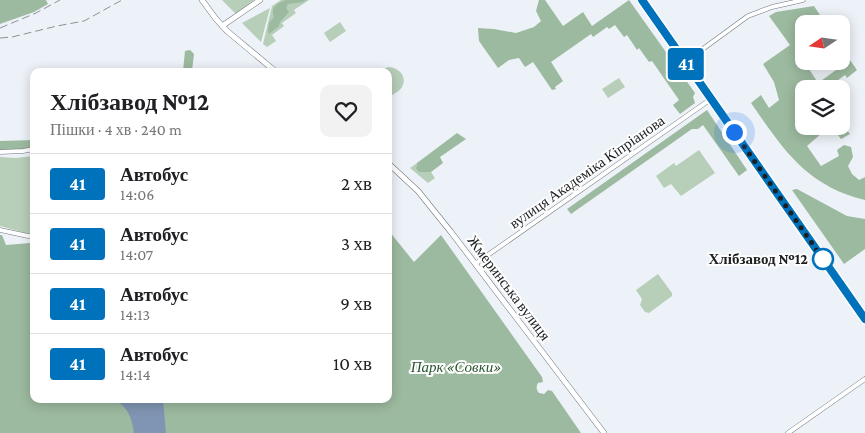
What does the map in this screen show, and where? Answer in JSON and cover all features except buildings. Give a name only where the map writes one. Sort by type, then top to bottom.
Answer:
[{"type":"main road","points":[[202,0],[234,38],[271,68]]},
{"type":"main road","points":[[222,26],[260,0]]},
{"type":"main road","points":[[642,0],[865,319]]},
{"type":"main road","name":"Жмеринська вулиця","points":[[392,167],[418,191],[451,232],[604,433]]},
{"type":"street","points":[[685,62],[748,16],[772,7],[803,0]]},
{"type":"street","name":"вулиця Академіка Кіпріанова","points":[[475,264],[711,99]]},
{"type":"street","points":[[0,152],[30,151]]},
{"type":"street","points":[[0,230],[30,236]]},
{"type":"street","points":[[788,433],[865,379]]},
{"type":"green space","points":[[0,0],[46,0],[48,4],[34,12],[0,24]]},
{"type":"green space","points":[[222,0],[254,0],[236,14]]},
{"type":"green space","points":[[281,0],[309,0],[294,10],[296,13],[282,23],[284,26],[272,35],[276,41],[267,47],[263,44],[272,6]]},
{"type":"green space","points":[[286,0],[306,0],[288,4],[286,8],[289,12],[280,22],[279,26],[269,34],[269,23],[274,17],[274,8],[277,4]]},
{"type":"green space","points":[[539,0],[545,0],[563,26],[583,12],[592,26],[629,0],[695,93],[693,97],[695,103],[680,114],[673,105],[679,100],[652,61],[649,62],[639,48],[637,50],[627,35],[624,37],[615,25],[609,29],[607,27],[593,37],[591,34],[551,62],[563,81],[555,87],[556,89],[552,90],[533,62],[525,67],[519,58],[509,60],[498,68],[479,41],[478,28],[516,33],[534,27],[541,21],[536,11]]},
{"type":"green space","points":[[814,6],[820,15],[795,15],[795,70],[810,70],[816,80],[795,80],[795,135],[820,135],[807,146],[821,166],[839,156],[837,150],[844,145],[851,147],[853,157],[848,166],[852,174],[859,180],[865,177],[865,200],[844,194],[827,185],[798,164],[774,136],[751,103],[761,95],[769,108],[779,100],[774,82],[763,64],[790,45],[769,16],[776,12]]},
{"type":"green space","points":[[270,8],[261,42],[242,23]]},
{"type":"green space","points":[[340,22],[346,31],[330,42],[324,33]]},
{"type":"green space","points":[[190,50],[194,54],[192,68],[183,68],[185,51]]},
{"type":"green space","points":[[850,60],[857,70],[847,78],[845,75],[838,80],[822,80],[836,70],[850,70]]},
{"type":"green space","points":[[392,67],[398,70],[404,79],[401,89],[392,95],[392,68],[386,68]]},
{"type":"green space","points":[[619,78],[625,87],[608,98],[602,89]]},
{"type":"green space","points":[[707,110],[747,170],[739,176],[703,125],[698,129],[692,129],[571,214],[567,209]]},
{"type":"green space","points":[[457,133],[466,139],[440,157],[443,163],[431,172],[419,172],[416,168],[417,163]]},
{"type":"green space","points":[[838,135],[848,135],[841,139]]},
{"type":"green space","points":[[30,140],[30,149],[0,150],[0,141]]},
{"type":"green space","points":[[699,150],[715,173],[681,196],[671,184],[664,188],[656,176],[674,163],[676,166]]},
{"type":"green space","points":[[30,156],[29,234],[0,226],[0,157]]},
{"type":"green space","points":[[417,163],[416,168],[431,172],[435,178],[428,183],[410,168]]},
{"type":"green space","points":[[797,189],[847,216],[865,219],[865,249],[844,264],[792,190]]},
{"type":"green space","name":"Парк «Совки»","points":[[0,235],[2,235],[6,245],[30,243],[30,403],[392,403],[392,235],[414,262],[441,235],[542,377],[543,382],[538,383],[537,387],[539,393],[544,394],[548,390],[552,391],[581,433],[0,433]]},
{"type":"green space","points":[[658,274],[672,293],[672,296],[649,313],[645,312],[640,305],[642,299],[636,290]]},
{"type":"water","points":[[119,403],[163,403],[166,433],[134,433],[125,408]]},
{"type":"railway","points":[[0,28],[36,13],[60,0]]},
{"type":"railway","points":[[0,38],[84,21],[122,0]]},
{"type":"bus line","name":"41","points":[[642,0],[865,319]]},
{"type":"place","name":"Хлібзавод №12","points":[[823,259]]},
{"type":"route","points":[[734,132],[823,259]]}]
